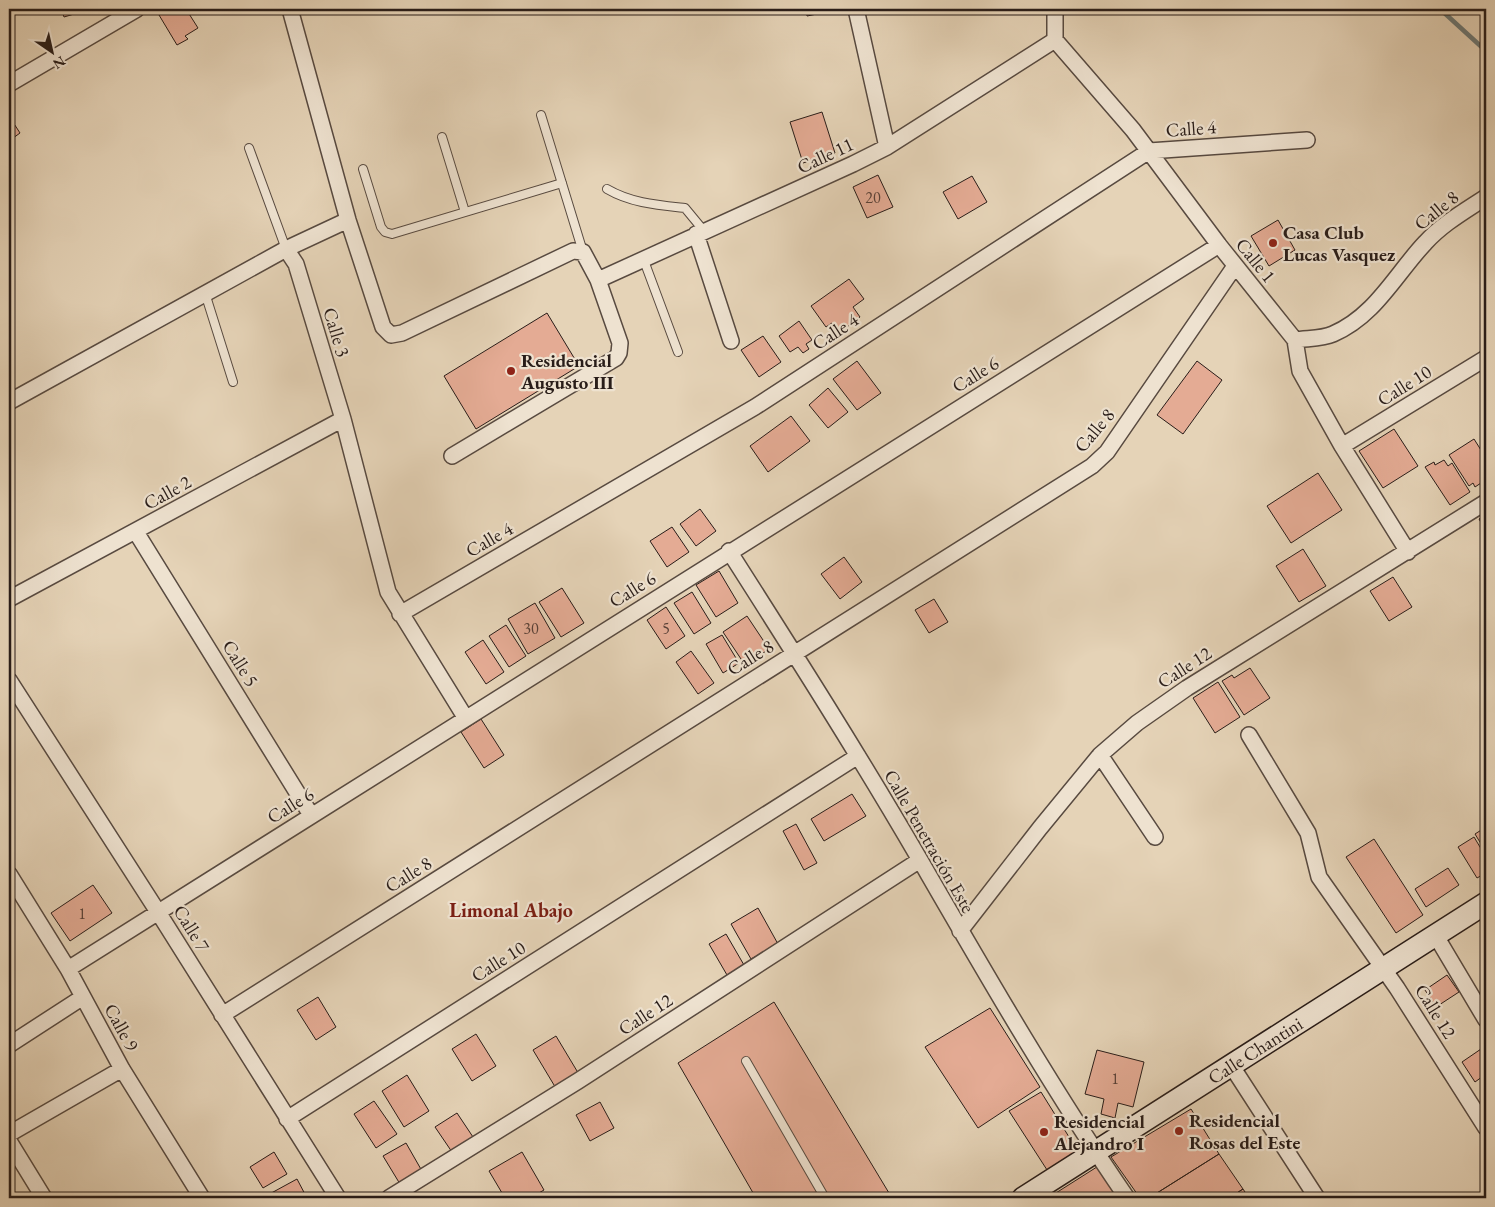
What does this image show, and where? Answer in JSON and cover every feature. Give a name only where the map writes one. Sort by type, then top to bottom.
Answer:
[{"type":"street","points":[[9,84],[137,9]]},
{"type":"street","points":[[290,9],[348,220],[383,327],[391,335],[402,333],[573,251],[583,252],[598,280],[620,343],[620,349],[616,358],[452,456]]},
{"type":"street","points":[[856,9],[887,147]]},
{"type":"street","points":[[1055,9],[1055,40]]},
{"type":"street","name":"Calle 11","points":[[598,280],[887,147],[1055,40]]},
{"type":"street","name":"Calle 1","points":[[1055,40],[1149,151],[1235,266],[1295,340],[1300,371],[1342,446],[1408,552]]},
{"type":"street","name":"Calle 4","points":[[400,614],[756,406],[1149,151],[1307,140]]},
{"type":"street","name":"Calle 8","points":[[1295,340],[1332,334],[1364,314],[1393,284],[1426,242],[1456,217],[1486,197]]},
{"type":"street","points":[[9,402],[286,249],[348,220]]},
{"type":"street","points":[[700,233],[731,341]]},
{"type":"street","name":"Calle 6","points":[[68,969],[465,717],[1219,245]]},
{"type":"street","name":"Calle 3","points":[[286,249],[296,264],[343,419],[388,592],[465,717]]},
{"type":"street","name":"Calle 8","points":[[222,1015],[1100,459],[1235,266]]},
{"type":"street","name":"Calle 10","points":[[1342,446],[1486,358]]},
{"type":"street","name":"Calle 2","points":[[9,599],[343,419]]},
{"type":"street","name":"Calle 12","points":[[960,931],[1040,828],[1100,755],[1137,723],[1186,688],[1486,502]]},
{"type":"street","name":"Calle 5","points":[[136,532],[311,815]]},
{"type":"street","name":"Calle Penetración Este","points":[[730,552],[858,756],[960,931],[1094,1151],[1127,1198]]},
{"type":"street","name":"Calle 7","points":[[9,680],[338,1198]]},
{"type":"street","name":"Calle 12","points":[[1250,735],[1308,833],[1319,877],[1384,969],[1486,1128]]},
{"type":"street","points":[[1100,755],[1155,837]]},
{"type":"street","name":"Calle 10","points":[[287,1119],[858,756]]},
{"type":"street","name":"Calle 12","points":[[389,1198],[578,1081],[920,860]]},
{"type":"street","name":"Calle 9","points":[[9,874],[15,898],[68,969],[122,1069],[202,1198]]},
{"type":"street","name":"Calle Chantini","points":[[1024,1198],[1094,1151],[1486,903]]},
{"type":"street","points":[[1436,936],[1486,1020]]},
{"type":"street","points":[[9,1045],[83,997]]},
{"type":"street","points":[[1231,1065],[1317,1198]]},
{"type":"street","points":[[9,1134],[122,1069]]},
{"type":"street","points":[[9,1141],[44,1198]]},
{"type":"lane","points":[[541,115],[583,252]]},
{"type":"lane","points":[[442,137],[466,212]]},
{"type":"lane","points":[[249,148],[286,249]]},
{"type":"lane","points":[[363,169],[382,227],[385,232],[392,234],[562,182]]},
{"type":"lane","points":[[607,189],[621,197],[647,204],[685,208],[700,233]]},
{"type":"lane","points":[[643,258],[678,352]]},
{"type":"lane","points":[[205,293],[233,382]]},
{"type":"lane","points":[[746,1061],[825,1198]]},
{"type":"building","points":[[61,9],[91,9],[64,17]]},
{"type":"building","points":[[168,9],[186,9],[198,28],[185,36],[188,39],[177,45],[159,15]]},
{"type":"building","points":[[806,9],[826,9],[827,12],[807,16]]},
{"type":"building","points":[[822,112],[835,153],[803,163],[790,122]]},
{"type":"building","points":[[9,116],[20,133],[9,141]]},
{"type":"building","points":[[878,175],[893,207],[867,218],[853,187]]},
{"type":"building","points":[[972,176],[987,202],[958,219],[943,192]]},
{"type":"building","name":"Casa Club Lucas Vasquez","points":[[1278,220],[1295,250],[1269,266],[1251,236]]},
{"type":"building","points":[[849,279],[864,299],[853,307],[860,317],[839,333],[832,323],[826,327],[811,306]]},
{"type":"building","name":"Residencial Augusto III","points":[[547,313],[579,366],[476,429],[444,376]]},
{"type":"building","points":[[799,321],[812,340],[806,344],[809,349],[803,353],[798,347],[790,352],[779,336]]},
{"type":"building","points":[[763,336],[781,362],[759,377],[741,350]]},
{"type":"building","points":[[857,361],[881,393],[857,410],[833,379]]},
{"type":"building","points":[[1197,361],[1222,380],[1183,434],[1157,415]]},
{"type":"building","points":[[828,388],[848,412],[828,428],[809,405]]},
{"type":"building","points":[[791,416],[810,441],[768,472],[750,446]]},
{"type":"building","points":[[1394,429],[1418,466],[1383,488],[1359,451]]},
{"type":"building","points":[[1474,439],[1486,458],[1486,485],[1484,487],[1481,483],[1475,487],[1473,483],[1469,486],[1449,455]]},
{"type":"building","points":[[1444,460],[1448,466],[1452,463],[1470,492],[1450,505],[1425,467],[1434,462],[1435,465]]},
{"type":"building","points":[[1318,473],[1342,510],[1291,543],[1267,506]]},
{"type":"building","points":[[700,509],[716,531],[696,546],[680,524]]},
{"type":"building","points":[[1486,514],[1486,531],[1479,519]]},
{"type":"building","points":[[672,527],[689,552],[667,567],[650,541]]},
{"type":"building","points":[[1303,549],[1326,586],[1299,602],[1276,566]]},
{"type":"building","points":[[844,557],[862,582],[840,599],[821,574]]},
{"type":"building","points":[[719,571],[738,603],[716,617],[696,585]]},
{"type":"building","points":[[1393,577],[1412,607],[1389,621],[1370,591]]},
{"type":"building","points":[[562,588],[584,623],[561,637],[539,602]]},
{"type":"building","points":[[692,592],[711,623],[694,634],[674,603]]},
{"type":"building","points":[[934,599],[948,622],[929,633],[915,610]]},
{"type":"building","points":[[535,603],[555,638],[528,654],[508,619]]},
{"type":"building","points":[[666,607],[685,636],[666,649],[647,620]]},
{"type":"building","points":[[747,616],[769,649],[745,665],[723,632]]},
{"type":"building","points":[[506,625],[526,656],[509,667],[489,636]]},
{"type":"building","points":[[722,635],[739,663],[723,673],[706,644]]},
{"type":"building","points":[[483,640],[504,672],[486,684],[465,652]]},
{"type":"building","points":[[691,651],[714,683],[698,694],[676,662]]},
{"type":"building","points":[[1250,668],[1270,698],[1244,715],[1222,681],[1232,675],[1234,678]]},
{"type":"building","points":[[1218,682],[1240,717],[1215,733],[1193,698]]},
{"type":"building","points":[[481,719],[504,755],[484,768],[461,732]]},
{"type":"building","points":[[852,794],[866,816],[824,841],[811,819]]},
{"type":"building","points":[[796,824],[817,863],[804,870],[783,831]]},
{"type":"building","points":[[1486,827],[1486,852],[1475,834]]},
{"type":"building","points":[[1474,837],[1486,857],[1486,873],[1477,878],[1458,847]]},
{"type":"building","points":[[1374,839],[1423,915],[1396,933],[1346,857]]},
{"type":"building","points":[[1448,868],[1459,885],[1426,907],[1415,889]]},
{"type":"building","points":[[93,885],[112,913],[70,941],[51,913]]},
{"type":"building","points":[[758,908],[778,944],[751,959],[731,924]]},
{"type":"building","points":[[726,934],[744,965],[727,975],[709,944]]},
{"type":"building","points":[[1447,975],[1459,992],[1436,1007],[1425,990]]},
{"type":"building","points":[[318,997],[336,1027],[316,1040],[297,1010]]},
{"type":"building","points":[[774,1002],[892,1198],[756,1198],[678,1063]]},
{"type":"building","points":[[990,1008],[1040,1087],[978,1128],[925,1047]]},
{"type":"building","points":[[476,1034],[496,1066],[472,1081],[452,1049]]},
{"type":"building","points":[[556,1036],[580,1076],[557,1090],[533,1050]]},
{"type":"building","points":[[1481,1049],[1486,1054],[1486,1074],[1475,1082],[1462,1062]]},
{"type":"building","points":[[1097,1050],[1144,1062],[1133,1107],[1118,1103],[1115,1118],[1101,1114],[1104,1099],[1085,1094]]},
{"type":"building","points":[[407,1075],[429,1111],[404,1127],[382,1091]]},
{"type":"building","name":"Residencial Alejandro I","points":[[1041,1092],[1079,1153],[1049,1173],[1009,1111]]},
{"type":"building","points":[[374,1101],[397,1134],[376,1148],[354,1114]]},
{"type":"building","points":[[600,1102],[614,1128],[590,1141],[576,1115]]},
{"type":"building","name":"Residencial Rosas del Este","points":[[1191,1109],[1219,1154],[1149,1198],[1140,1198],[1111,1157]]},
{"type":"building","points":[[457,1113],[473,1137],[452,1152],[435,1127]]},
{"type":"building","points":[[406,1143],[422,1171],[400,1184],[383,1156]]},
{"type":"building","points":[[274,1152],[287,1174],[263,1188],[250,1167]]},
{"type":"building","points":[[522,1152],[544,1190],[530,1198],[505,1198],[489,1171]]},
{"type":"building","points":[[1219,1154],[1243,1189],[1229,1198],[1149,1198]]},
{"type":"building","points":[[1100,1165],[1122,1198],[1048,1198]]},
{"type":"building","points":[[297,1179],[307,1198],[264,1197]]},
{"type":"building","points":[[1243,1189],[1249,1198],[1229,1198]]},
{"type":"waterway","points":[[1440,9],[1486,51]]},
{"type":"place","name":"Casa Club Lucas Vasquez","points":[[1273,243]]},
{"type":"place","name":"Residencial Augusto III","points":[[511,371]]},
{"type":"place","name":"Residencial Rosas del Este","points":[[1179,1131]]},
{"type":"place","name":"Residencial Alejandro I","points":[[1044,1132]]},
{"type":"district","name":"Limonal Abajo","points":[[511,910]]}]
